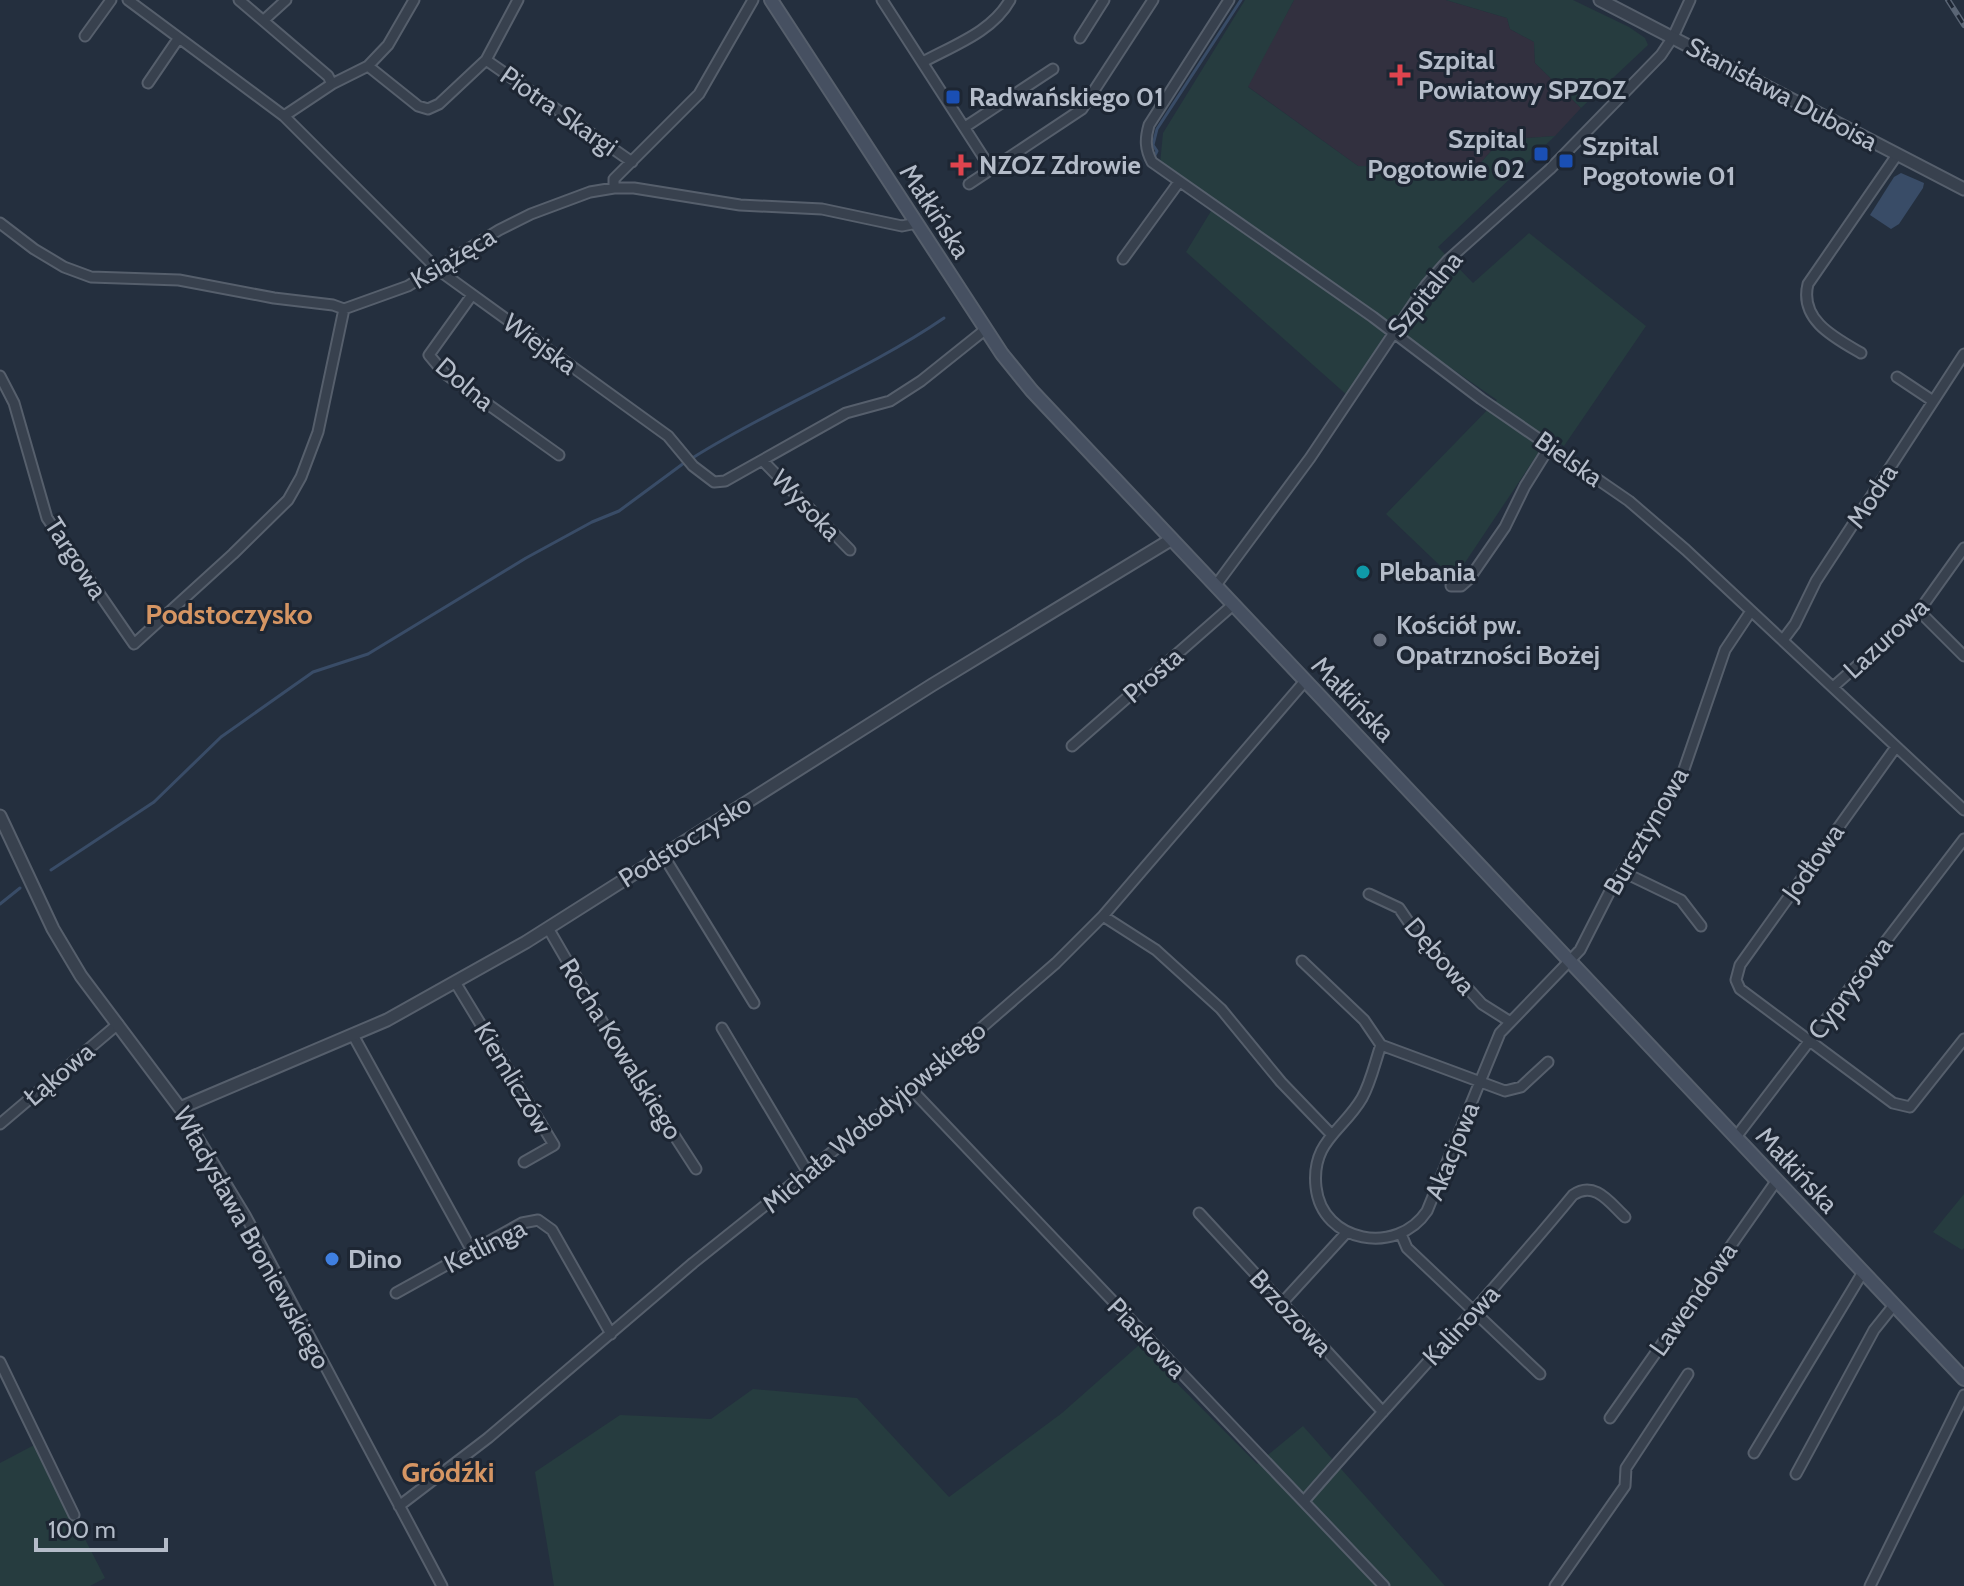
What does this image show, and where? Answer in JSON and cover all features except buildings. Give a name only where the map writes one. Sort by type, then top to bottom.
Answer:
[{"type":"main road","name":"Małkińska","points":[[771,0],[986,329],[1032,391],[1964,1379]]},
{"type":"street","points":[[85,36],[111,0]]},
{"type":"street","name":"Wiejska","points":[[128,0],[284,116],[437,269],[668,436],[693,466],[714,482],[725,481],[846,413],[890,401],[921,381],[986,329]]},
{"type":"street","points":[[239,0],[328,76],[332,84]]},
{"type":"street","points":[[264,20],[286,0]]},
{"type":"street","points":[[284,116],[332,84],[368,66],[388,45],[414,0]]},
{"type":"street","points":[[368,66],[418,106],[428,109],[439,104],[486,60],[518,0]]},
{"type":"street","points":[[614,188],[614,179],[699,94],[753,0]]},
{"type":"street","points":[[882,0],[991,169]]},
{"type":"street","points":[[923,62],[985,28],[1001,15],[1010,0]]},
{"type":"street","points":[[1080,38],[1104,0]]},
{"type":"street","points":[[969,184],[1082,109],[1153,0]]},
{"type":"street","name":"Bielska","points":[[1229,0],[1149,125],[1146,146],[1152,162],[1646,515],[1964,810]]},
{"type":"street","name":"Stanisława Duboisa","points":[[1600,0],[1964,189]]},
{"type":"street","name":"Szpitalna","points":[[1216,585],[1310,458],[1417,297],[1448,260],[1556,163],[1656,59],[1673,37],[1690,0]]},
{"type":"street","points":[[148,83],[178,39]]},
{"type":"street","name":"Piotra Skargi","points":[[486,60],[632,162]]},
{"type":"street","points":[[965,127],[1053,69]]},
{"type":"street","points":[[1861,353],[1828,334],[1814,320],[1806,293],[1808,284],[1897,155]]},
{"type":"street","points":[[1123,259],[1179,182]]},
{"type":"street","name":"Książęca","points":[[344,309],[408,286],[531,214],[590,192],[614,188],[634,188],[740,205],[822,209],[902,226],[917,223]]},
{"type":"street","points":[[0,223],[64,267],[91,277],[179,280],[344,309]]},
{"type":"street","name":"Dolna","points":[[472,295],[429,355],[444,373],[559,455]]},
{"type":"street","name":"Targowa","points":[[0,376],[14,403],[47,518],[134,644],[288,500],[301,477],[318,432],[344,309]]},
{"type":"street","name":"Modra","points":[[1783,640],[1795,624],[1816,581],[1964,354]]},
{"type":"street","points":[[1897,377],[1933,401]]},
{"type":"street","points":[[1451,586],[1461,586],[1469,579],[1505,527],[1525,486],[1550,446]]},
{"type":"street","name":"Wysoka","points":[[763,461],[850,550]]},
{"type":"street","name":"Podstoczysko","points":[[180,1108],[387,1020],[455,982],[548,928],[932,685],[1172,539]]},
{"type":"street","name":"Lazurowa","points":[[1833,687],[1919,611],[1964,548]]},
{"type":"street","name":"Prosta","points":[[1072,746],[1234,604]]},
{"type":"street","name":"Bursztynowa","points":[[1570,960],[1580,950],[1682,775],[1725,650],[1751,611]]},
{"type":"street","points":[[1919,611],[1964,656]]},
{"type":"street","name":"Michała Wołodyjowskiego","points":[[399,1506],[488,1438],[693,1263],[911,1089],[1056,963],[1103,916],[1305,681]]},
{"type":"street","name":"Jodłowa","points":[[1810,1042],[1801,1032],[1740,989],[1736,980],[1740,965],[1896,747]]},
{"type":"street","name":"Władysława Broniewskiego","points":[[0,816],[53,929],[81,976],[180,1108],[245,1215],[442,1586]]},
{"type":"street","name":"Cyprysowa","points":[[1736,1137],[1964,839]]},
{"type":"street","points":[[663,855],[754,1003]]},
{"type":"street","points":[[1623,872],[1681,900],[1701,926]]},
{"type":"street","name":"Dębowa","points":[[1369,894],[1399,908],[1412,927],[1482,1004],[1509,1021]]},
{"type":"street","points":[[1103,916],[1156,950],[1210,997],[1281,1082],[1331,1134]]},
{"type":"street","name":"Rocha Kowalskiego","points":[[548,928],[617,1047],[696,1169]]},
{"type":"street","name":"Akacjowa","points":[[1401,1234],[1413,1227],[1427,1211],[1498,1037],[1509,1021],[1570,960]]},
{"type":"street","points":[[1302,961],[1364,1020],[1381,1045],[1505,1091],[1525,1085],[1548,1062]]},
{"type":"street","name":"Kiemliczów","points":[[455,982],[554,1145],[524,1162]]},
{"type":"street","name":"Łąkowa","points":[[0,1124],[118,1024]]},
{"type":"street","points":[[722,1028],[807,1171]]},
{"type":"street","points":[[353,1035],[472,1251]]},
{"type":"street","points":[[1810,1042],[1893,1103],[1910,1107],[1964,1039]]},
{"type":"street","points":[[1381,1045],[1361,1099],[1331,1134],[1319,1155],[1316,1189],[1327,1215],[1347,1232],[1374,1239],[1401,1234],[1407,1248],[1540,1374]]},
{"type":"street","name":"Piaskowa","points":[[911,1089],[1384,1586]]},
{"type":"street","name":"Lawendowa","points":[[1610,1418],[1777,1180]]},
{"type":"street","name":"Kalinowa","points":[[1304,1501],[1573,1195],[1582,1189],[1593,1189],[1625,1217]]},
{"type":"street","name":"Brzozowa","points":[[1199,1213],[1383,1412]]},
{"type":"street","name":"Ketlinga","points":[[396,1293],[531,1220],[546,1223],[611,1334]]},
{"type":"street","points":[[1282,1303],[1347,1232]]},
{"type":"street","points":[[1754,1453],[1863,1272]]},
{"type":"street","points":[[1796,1474],[1874,1330],[1894,1305]]},
{"type":"street","points":[[0,1362],[74,1515]]},
{"type":"street","points":[[1555,1586],[1625,1486],[1626,1468],[1688,1374]]},
{"type":"street","points":[[1870,1586],[1964,1395]]},
{"type":"shaded area","name":"Szpital Powiatowy SPZOZ","points":[[1294,0],[1446,0],[1507,18],[1510,29],[1534,42],[1535,63],[1581,108],[1555,136],[1501,140],[1476,168],[1358,166],[1247,86]]},
{"type":"green space","points":[[1245,0],[1294,0],[1248,87],[1358,166],[1476,168],[1501,140],[1555,136],[1438,247],[1473,283],[1529,233],[1646,326],[1564,446],[1549,437],[1454,579],[1386,514],[1497,400],[1390,326],[1348,396],[1186,252],[1216,203],[1160,164],[1163,133]]},
{"type":"green space","points":[[1446,0],[1573,0],[1629,27],[1645,38],[1648,45],[1581,108],[1535,63],[1534,42],[1510,29],[1507,18]]},
{"type":"green space","points":[[1964,1194],[1964,1248],[1962,1250],[1933,1232]]},
{"type":"green space","points":[[1139,1345],[1257,1464],[1303,1426],[1445,1586],[554,1586],[535,1472],[620,1415],[711,1419],[753,1389],[857,1398],[949,1497],[1062,1413]]},
{"type":"green space","points":[[36,1444],[105,1578],[90,1586],[0,1586],[0,1463]]},
{"type":"water","points":[[1901,173],[1924,183],[1899,224],[1891,229],[1870,215],[1894,177]]},
{"type":"waterway","points":[[1155,155],[1157,151],[1153,145],[1157,129],[1241,0]]},
{"type":"waterway","points":[[694,457],[883,355],[944,318]]},
{"type":"waterway","points":[[51,870],[154,802],[221,737],[313,672],[368,654],[526,558],[619,511],[684,463]]},
{"type":"waterway","points":[[0,904],[20,888]]},
{"type":"railway","points":[[1948,0],[1964,25]]},
{"type":"place","name":"Szpital Powiatowy SPZOZ","points":[[1400,75]]},
{"type":"place","name":"Radwańskiego 01","points":[[953,97]]},
{"type":"place","name":"Szpital Pogotowie 02","points":[[1541,154]]},
{"type":"place","name":"Szpital Pogotowie 01","points":[[1566,161]]},
{"type":"place","name":"NZOZ Zdrowie","points":[[961,165]]},
{"type":"place","name":"Plebania","points":[[1363,572]]},
{"type":"place","name":"Kościół pw. Opatrzności Bożej","points":[[1380,640]]},
{"type":"place","name":"Dino","points":[[332,1259]]},
{"type":"district","name":"Podstoczysko","points":[[229,614]]},
{"type":"district","name":"Gródźki","points":[[448,1472]]}]
